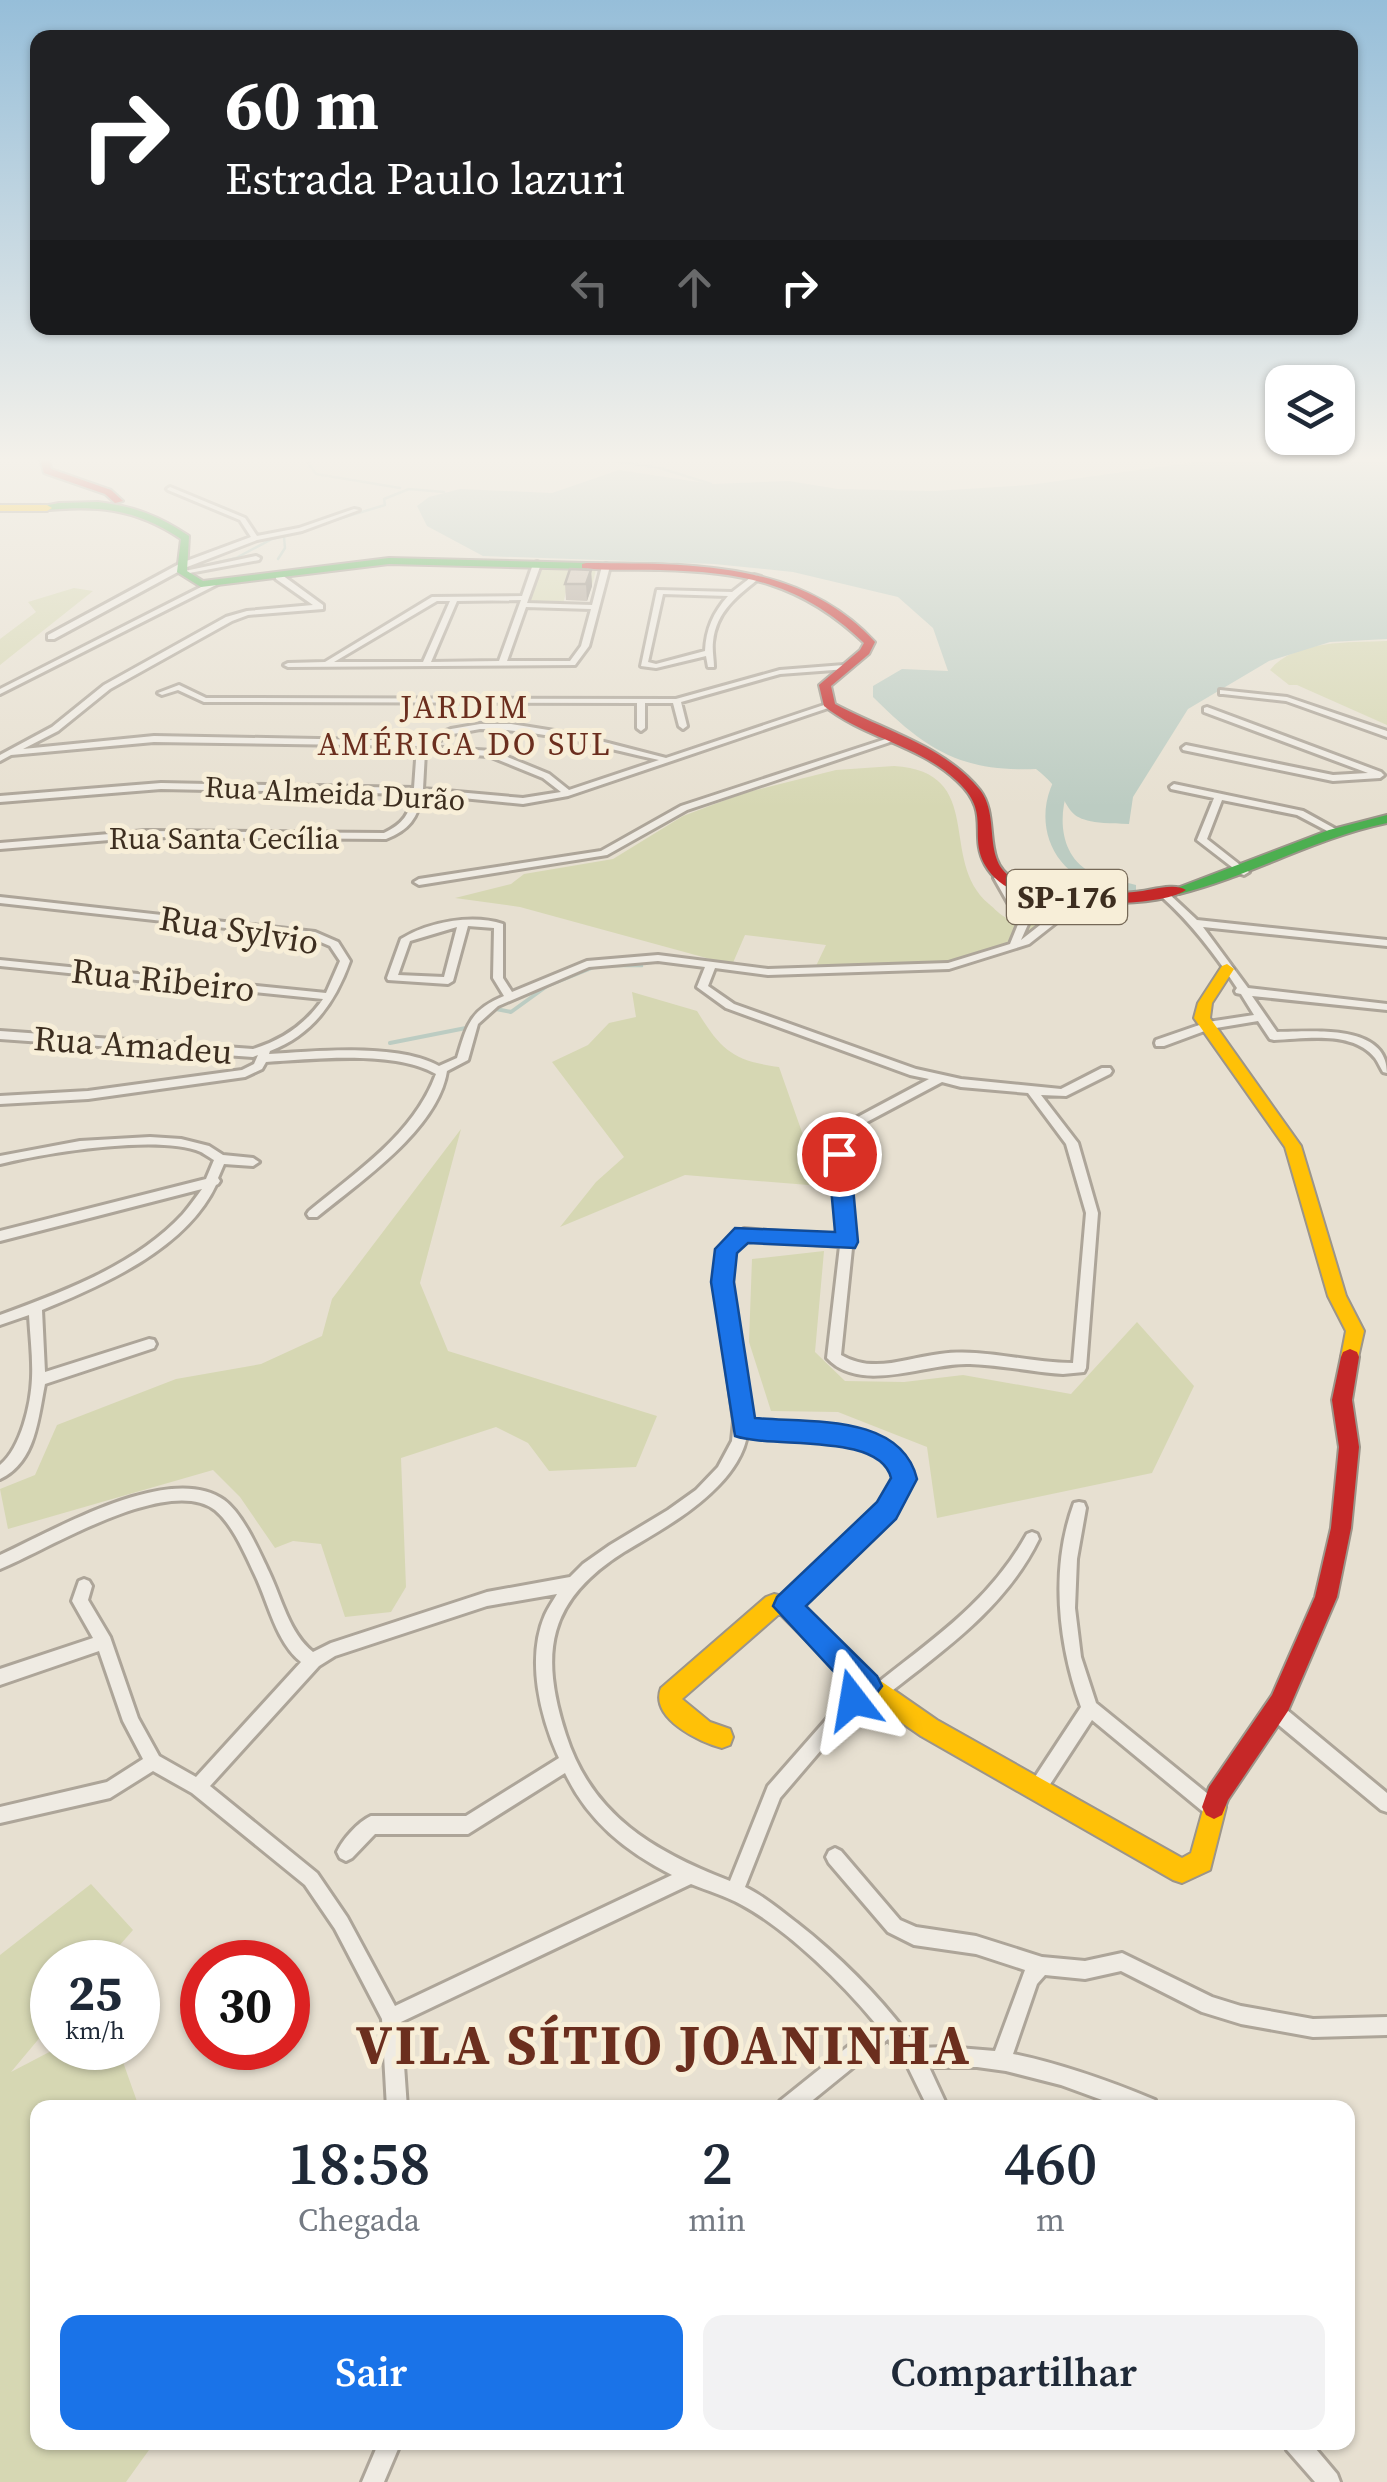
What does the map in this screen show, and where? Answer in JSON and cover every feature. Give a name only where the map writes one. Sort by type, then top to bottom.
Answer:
[{"type":"main road","points":[[188,575],[193,582],[214,584],[295,575]]},
{"type":"main road","points":[[745,575],[823,599],[864,632],[868,648],[825,685],[830,706]]},
{"type":"main road","name":"SP-176","points":[[830,706],[954,774],[979,797],[988,818],[990,865],[999,878],[1036,894],[1094,899],[1165,895],[1244,872],[1336,832],[1387,819]]},
{"type":"main road","points":[[722,1736],[704,1732],[670,1704],[669,1696],[774,1604],[787,1606],[872,1689],[929,1728],[1039,1786],[1174,1867],[1190,1870],[1201,1862],[1217,1795],[1274,1711],[1300,1662],[1326,1598],[1342,1528],[1349,1448],[1342,1400],[1356,1331],[1337,1296],[1293,1146],[1208,1026],[1202,1011],[1227,970]]},
{"type":"street","points":[[51,637],[170,575]]},
{"type":"street","points":[[502,664],[533,575]]},
{"type":"street","points":[[288,665],[578,660],[604,575]]},
{"type":"street","points":[[0,758],[55,728],[106,687],[229,619],[247,613],[320,607],[280,577]]},
{"type":"street","points":[[711,665],[707,652],[711,625],[734,594],[757,577]]},
{"type":"street","points":[[0,692],[214,584]]},
{"type":"street","points":[[707,652],[647,665],[644,660],[660,592],[734,594]]},
{"type":"street","points":[[325,664],[426,603],[455,598],[595,607]]},
{"type":"street","points":[[426,663],[455,598]]},
{"type":"street","points":[[162,693],[179,687],[204,700],[676,701],[780,672],[844,667]]},
{"type":"street","points":[[1224,692],[1287,699],[1387,734]]},
{"type":"street","points":[[640,701],[641,728]]},
{"type":"street","points":[[676,701],[683,726]]},
{"type":"street","points":[[559,731],[561,702]]},
{"type":"street","name":"Rua Almeida Durão","points":[[0,799],[161,786],[419,790],[510,802],[568,792],[830,706]]},
{"type":"street","points":[[1207,710],[1384,778]]},
{"type":"street","points":[[422,747],[468,730],[559,731],[662,758]]},
{"type":"street","points":[[12,753],[154,739],[422,747],[490,753],[546,776],[568,792]]},
{"type":"street","points":[[419,882],[511,864],[593,856],[646,832],[684,808],[892,740]]},
{"type":"street","points":[[419,790],[422,747]]},
{"type":"street","points":[[1186,748],[1324,776],[1384,778]]},
{"type":"street","points":[[1174,788],[1306,815],[1336,832]]},
{"type":"street","name":"Rua Santa Cecília","points":[[0,846],[146,834],[378,838],[396,833],[410,822],[418,809],[419,790]]},
{"type":"street","points":[[1218,798],[1202,840],[1244,872]]},
{"type":"street","points":[[999,878],[1024,922],[1012,948]]},
{"type":"street","points":[[1165,895],[1197,923],[1274,1036],[1364,1041],[1377,1049],[1387,1069]]},
{"type":"street","points":[[313,1214],[403,1134],[437,1092],[440,1071],[462,1060],[472,1027],[508,995],[594,963],[658,958],[744,970],[948,966],[1012,948],[1094,899]]},
{"type":"street","name":"Rua Sylvio","points":[[0,900],[322,936],[344,958],[326,996],[300,1034],[265,1054]]},
{"type":"street","points":[[463,926],[448,981],[392,978],[406,939],[463,926],[489,922],[499,926],[498,978],[508,995]]},
{"type":"street","points":[[1197,923],[1387,943]]},
{"type":"street","name":"Rua Ribeiro","points":[[0,964],[326,996]]},
{"type":"street","points":[[711,965],[701,984],[719,1001],[939,1079],[1033,1093],[1062,1093],[1106,1072]]},
{"type":"street","points":[[1240,990],[1387,1006]]},
{"type":"street","points":[[1160,1043],[1208,1026],[1260,1017]]},
{"type":"street","name":"Rua Amadeu","points":[[0,1036],[224,1054],[388,1058],[440,1071]]},
{"type":"street","points":[[0,1100],[75,1096],[245,1073],[265,1054]]},
{"type":"street","points":[[939,1079],[916,1095],[842,1130],[839,1154],[847,1242],[834,1358],[846,1368],[864,1373],[948,1358],[1079,1368],[1092,1213],[1085,1175],[1072,1143],[1033,1093]]},
{"type":"street","points":[[0,1160],[56,1148],[114,1143],[202,1146],[220,1159],[252,1162]]},
{"type":"street","points":[[0,1320],[122,1266],[187,1220],[212,1186],[220,1159]]},
{"type":"street","points":[[0,1236],[212,1186]]},
{"type":"street","points":[[847,1242],[744,1234],[730,1242],[723,1257],[722,1282],[744,1428],[731,1464],[718,1481],[572,1584],[556,1607],[547,1639],[550,1708],[566,1763],[595,1807],[628,1840],[691,1875],[756,1902],[811,1947],[889,2026],[914,2058],[935,2100]]},
{"type":"street","points":[[0,1473],[15,1463],[39,1380],[35,1306]]},
{"type":"street","points":[[39,1380],[149,1344]]},
{"type":"street","points":[[744,1428],[864,1439],[879,1444],[901,1465],[904,1479],[886,1510],[787,1606]]},
{"type":"street","points":[[0,1562],[121,1506],[157,1497],[215,1502],[258,1566],[294,1646],[313,1660]]},
{"type":"street","points":[[1079,1508],[1064,1574],[1080,1684],[1090,1708],[1213,1809]]},
{"type":"street","points":[[734,1892],[774,1792],[872,1689],[980,1609],[1019,1568],[1032,1539]]},
{"type":"street","points":[[198,1786],[313,1660],[350,1642],[487,1599],[572,1584]]},
{"type":"street","points":[[84,1586],[80,1601],[104,1642],[131,1721],[153,1762],[198,1786],[312,1879],[366,1963],[391,2018],[396,2100]]},
{"type":"street","points":[[0,1677],[104,1642]]},
{"type":"street","points":[[1039,1786],[1090,1708]]},
{"type":"street","points":[[1274,1711],[1387,1804]]},
{"type":"street","points":[[0,1815],[110,1790],[153,1762]]},
{"type":"street","points":[[346,1852],[371,1825],[468,1826],[566,1763]]},
{"type":"street","points":[[835,1857],[894,1926],[914,1936],[976,1946],[1042,1966],[1085,1970],[1122,1962],[1209,2005],[1241,2015],[1313,2028],[1387,2026]]},
{"type":"street","points":[[391,2018],[691,1875]]},
{"type":"street","points":[[1002,2058],[1025,1988],[1042,1966]]},
{"type":"street","points":[[796,2100],[889,2026]]},
{"type":"street","points":[[914,2058],[1002,2058],[1065,2075],[1130,2100]]},
{"type":"street","points":[[373,2482],[387,2450]]},
{"type":"street","points":[[1302,2450],[1329,2482]]},
{"type":"green space","points":[[539,575],[595,575],[592,585],[568,584],[563,604],[530,602]]},
{"type":"green space","points":[[74,588],[93,591],[0,665],[0,639],[36,612],[28,602]]},
{"type":"green space","points":[[1387,641],[1387,725],[1297,685],[1289,685],[1270,670],[1281,660],[1308,648]]},
{"type":"green space","points":[[894,766],[923,772],[941,784],[952,801],[965,865],[974,886],[989,904],[1007,918],[1046,921],[991,951],[963,959],[906,965],[815,968],[826,945],[745,935],[732,965],[520,907],[455,898],[511,884],[524,874],[613,859],[683,816],[744,793],[836,770]]},
{"type":"green space","points":[[632,992],[697,1011],[730,1051],[750,1061],[779,1067],[821,1186],[685,1175],[560,1227],[596,1182],[624,1157],[552,1062],[588,1045],[609,1023],[636,1017]]},
{"type":"green space","points":[[461,1129],[420,1283],[448,1351],[657,1416],[636,1467],[549,1471],[528,1443],[496,1427],[401,1458],[406,1587],[391,1612],[345,1617],[321,1544],[293,1541],[275,1548],[240,1497],[213,1470],[8,1529],[0,1489],[35,1475],[57,1425],[176,1379],[261,1364],[322,1336],[332,1299]]},
{"type":"green space","points":[[824,1251],[815,1352],[845,1381],[904,1382],[963,1375],[1071,1394],[1137,1322],[1194,1386],[1152,1473],[937,1518],[927,1447],[838,1412],[771,1411],[749,1342],[752,1259]]},
{"type":"green space","points":[[91,1884],[133,1930],[124,1940],[30,1940],[30,2049],[11,2072],[30,2062],[30,2070],[126,2070],[137,2100],[30,2100],[30,2450],[149,2450],[126,2482],[0,2482],[0,1955]]},
{"type":"shaded area","points":[[805,575],[1387,575],[1387,639],[1330,642],[1269,661],[1188,709],[1133,797],[1129,824],[1104,823],[1077,816],[1036,769],[986,766],[946,754],[910,731],[873,697],[873,686],[902,669],[948,671],[933,628],[898,597]]},
{"type":"building","points":[[568,575],[589,575],[586,584],[565,584]]},
{"type":"waterway","points":[[1073,764],[1058,787],[1055,801],[1061,846],[1082,875],[1130,889]]},
{"type":"waterway","points":[[545,987],[598,966],[642,966]]},
{"type":"waterway","points":[[390,1043],[476,1026],[496,1009],[511,1012],[545,987]]},
{"type":"waterway","points":[[541,989],[545,987]]},
{"type":"traffic: fast","points":[[186,575],[201,584],[276,575]]},
{"type":"traffic: fast","points":[[1179,890],[1232,874],[1334,833],[1387,819]]},
{"type":"traffic: slow","points":[[1227,969],[1205,1003],[1202,1018],[1293,1146],[1337,1296],[1355,1331],[1350,1357]]},
{"type":"traffic: slow","points":[[722,1737],[704,1732],[670,1704],[669,1696],[774,1604],[787,1606],[867,1685],[929,1728],[1182,1871],[1201,1861],[1214,1807]]},
{"type":"traffic: jam","points":[[742,575],[809,595],[841,615],[870,642],[865,652],[825,685],[830,706],[925,753],[960,776],[984,809],[988,855],[1003,879],[1023,890],[1077,898],[1179,890]]},
{"type":"traffic: jam","points":[[1214,1807],[1217,1795],[1280,1703],[1326,1597],[1341,1528],[1349,1447],[1342,1400],[1350,1357]]},
{"type":"district","name":"JARDIM AMÉRICA DO SUL","points":[[465,726]]},
{"type":"district","name":"VILA SÍTIO JOANINHA","points":[[664,2044]]},
{"type":"route","points":[[839,1154],[847,1242],[744,1234],[735,1237],[726,1249],[722,1282],[744,1428],[817,1438],[864,1439],[892,1453],[901,1465],[904,1479],[886,1510],[858,1542],[787,1606],[867,1686],[853,1700]]}]
